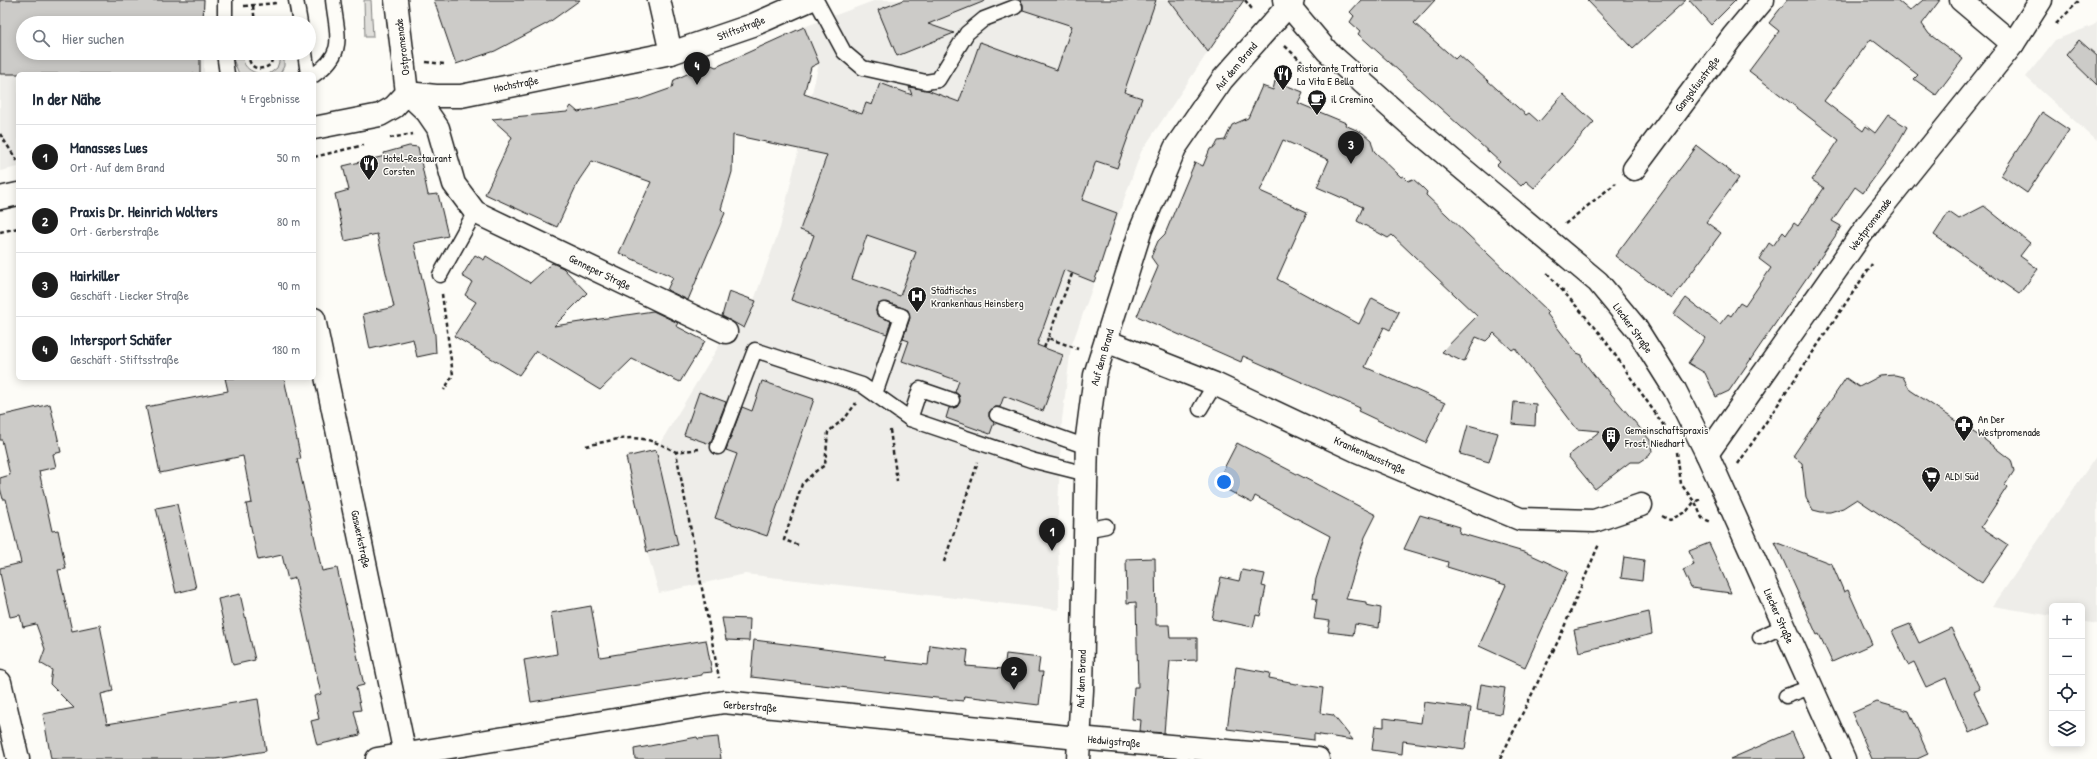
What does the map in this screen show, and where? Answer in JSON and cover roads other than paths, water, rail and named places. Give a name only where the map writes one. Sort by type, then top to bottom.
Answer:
[{"type":"street","name":"Ostpromenade","points":[[396,0],[407,93]]},
{"type":"street","points":[[658,0],[671,53]]},
{"type":"street","name":"Stiftsstraße","points":[[671,53],[753,25],[810,0]]},
{"type":"street","name":"Gangolfusstraße","points":[[1634,169],[1733,36],[1763,0]]},
{"type":"street","points":[[1960,0],[2013,44]]},
{"type":"street","name":"Westpromenade","points":[[1706,454],[1870,222],[2013,44],[2041,0]]},
{"type":"street","name":"Auf dem Brand","points":[[1078,759],[1078,738],[1096,528],[1087,474],[1087,447],[1095,376],[1141,229],[1175,148],[1222,80],[1268,29],[1288,1]]},
{"type":"street","name":"Liecker Straße","points":[[1288,1],[1333,56],[1408,124],[1598,282],[1636,328],[1675,390],[1706,454],[1844,759]]},
{"type":"street","name":"Hochstraße","points":[[407,93],[436,96],[460,96],[671,53]]},
{"type":"street","points":[[316,128],[380,115],[394,107],[407,93]]},
{"type":"street","name":"Genneper Straße","points":[[407,93],[426,112],[438,128],[454,184],[475,212],[726,332]]},
{"type":"street","points":[[0,198],[16,194]]},
{"type":"street","name":"Gaswerkstraße","points":[[316,331],[406,756]]},
{"type":"street","name":"Krankenhausstraße","points":[[1104,349],[1215,384],[1357,451],[1520,519],[1594,521],[1641,505]]},
{"type":"street","points":[[0,682],[18,759]]},
{"type":"street","name":"Gerberstraße","points":[[377,759],[406,756],[724,702],[1078,738]]},
{"type":"street","name":"Hedwigstraße","points":[[1078,738],[1318,759]]},
{"type":"lane","points":[[296,0],[299,16]]},
{"type":"lane","points":[[316,74],[328,65],[335,55],[338,40],[333,0]]},
{"type":"lane","points":[[816,0],[844,52],[863,68],[926,82],[938,80],[967,33],[984,19],[1015,7]]},
{"type":"lane","points":[[225,16],[226,3]]},
{"type":"lane","points":[[225,60],[227,72]]},
{"type":"lane","points":[[306,60],[308,72]]},
{"type":"lane","points":[[440,276],[475,212]]},
{"type":"lane","points":[[875,394],[902,316],[884,310]]},
{"type":"lane","points":[[718,447],[756,350],[862,385],[910,419],[1032,460],[1087,474]]},
{"type":"lane","points":[[1200,409],[1215,384]]},
{"type":"lane","points":[[910,419],[920,389],[952,400]]},
{"type":"lane","points":[[997,415],[1087,447]]},
{"type":"lane","points":[[1760,637],[1784,626]]},
{"type":"lane","points":[[1786,696],[1811,687]]},
{"type":"place","name":"Intersport Schäfer","points":[[697,85]]},
{"type":"place","name":"Ristorante Trattoria La Vita E Bella","points":[[1283,91]]},
{"type":"place","name":"il Cremino","points":[[1317,116]]},
{"type":"place","name":"Hairkiller","points":[[1351,164]]},
{"type":"place","name":"Hotel-Restaurant Corsten","points":[[369,181]]},
{"type":"place","name":"Städtisches Krankenhaus Heinsberg","points":[[917,313]]},
{"type":"place","name":"An Der Westpromenade","points":[[1964,442]]},
{"type":"place","name":"Gemeinschaftspraxis Frost, Niedhart","points":[[1611,453]]},
{"type":"place","name":"ALDI Süd","points":[[1931,493]]},
{"type":"place","name":"Manasses Lues","points":[[1052,551]]},
{"type":"place","name":"Praxis Dr. Heinrich Wolters","points":[[1014,690]]}]
